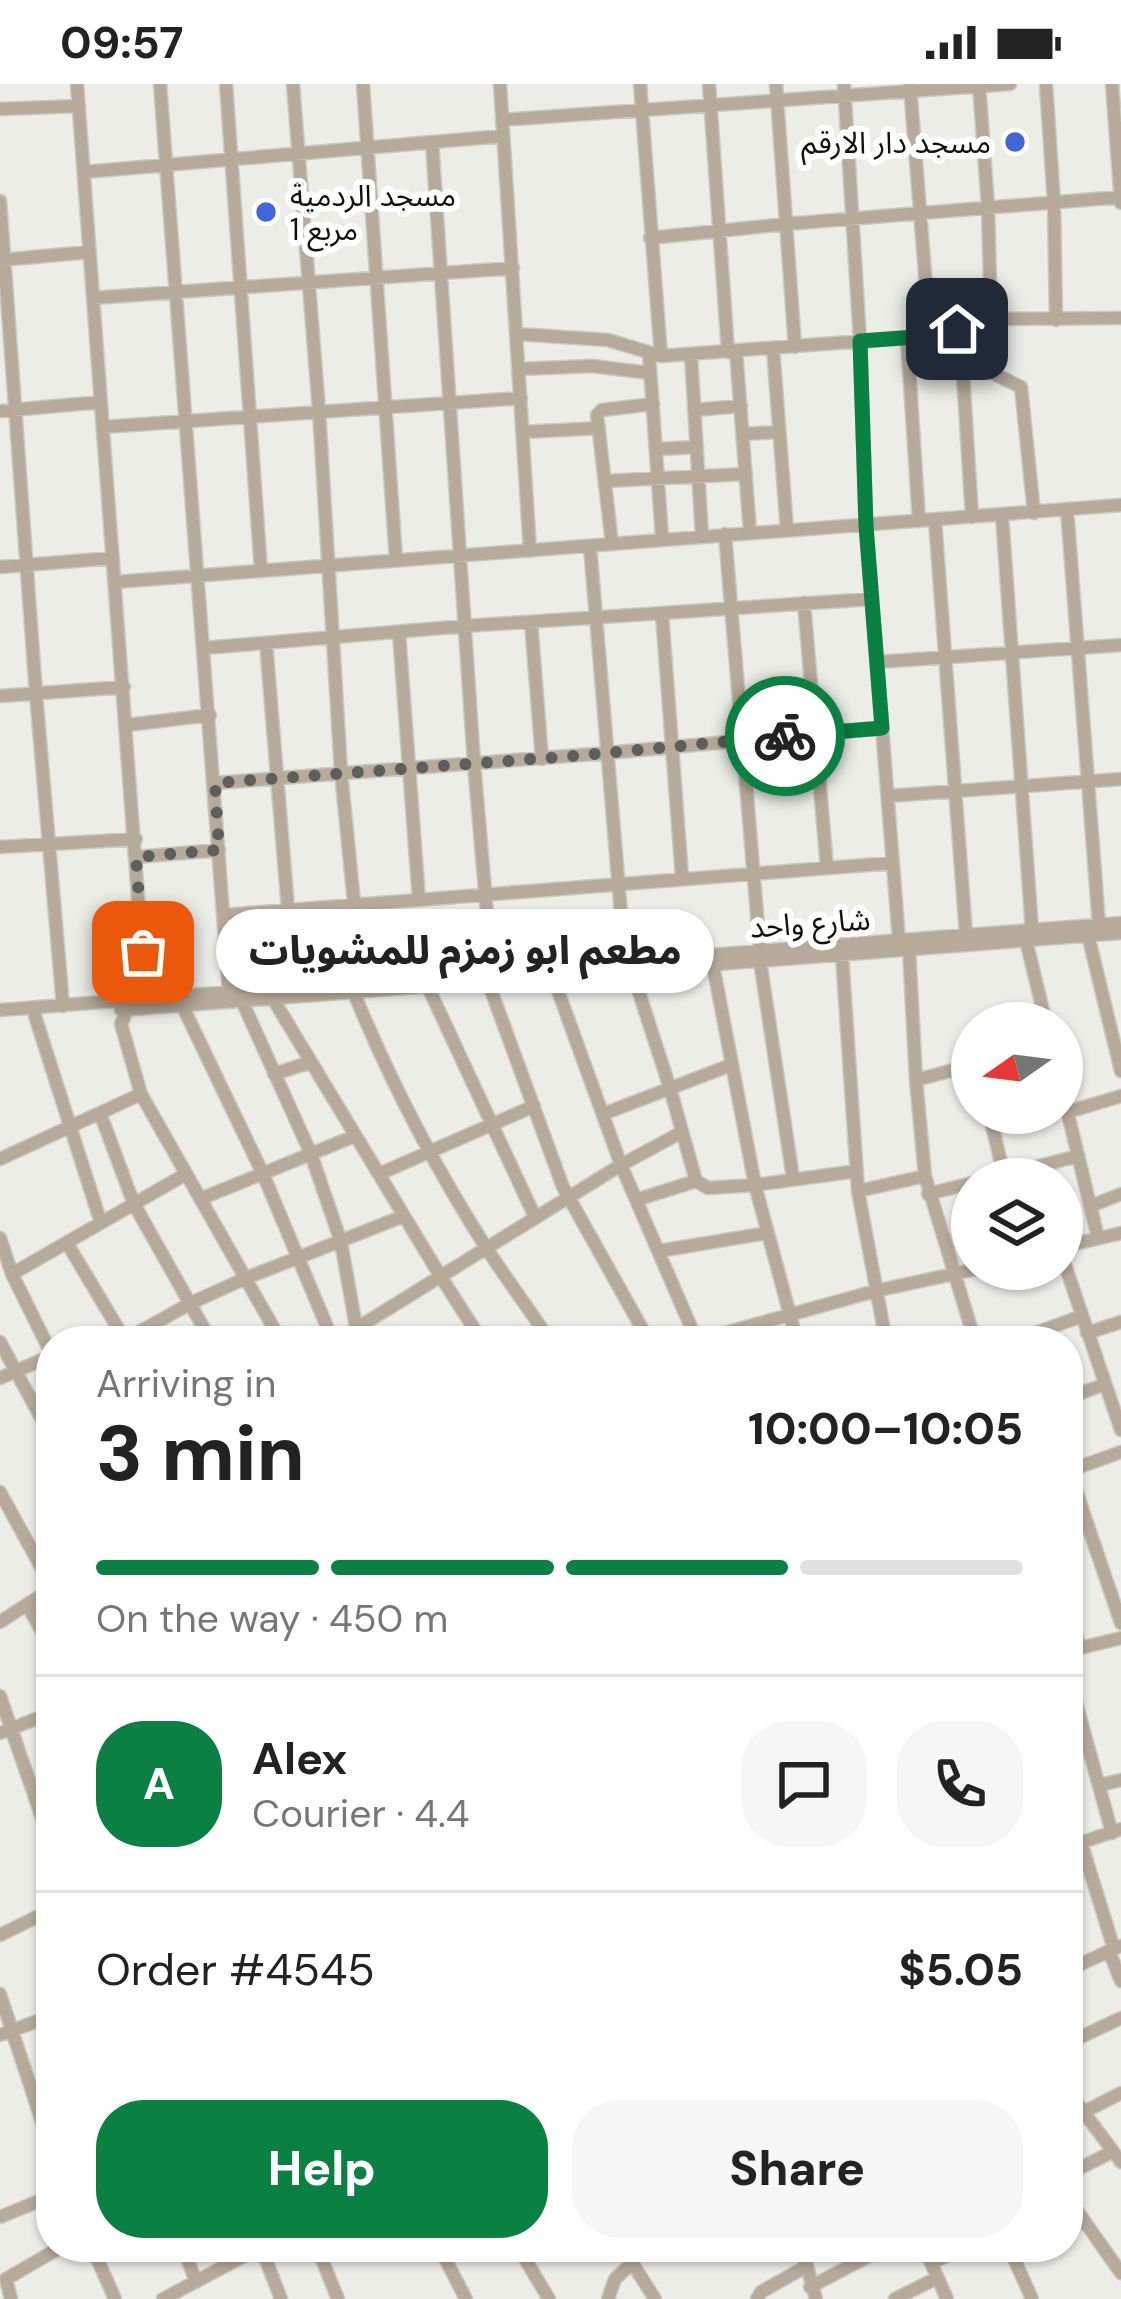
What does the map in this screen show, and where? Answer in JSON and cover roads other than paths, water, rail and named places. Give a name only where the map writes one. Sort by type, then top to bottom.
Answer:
[{"type":"street","points":[[77,84],[147,1004]]},
{"type":"street","points":[[160,84],[229,993]]},
{"type":"street","points":[[226,84],[261,571]]},
{"type":"street","points":[[293,84],[358,988],[369,1029],[432,1152],[486,1247],[540,1326]]},
{"type":"street","points":[[363,84],[396,560]]},
{"type":"street","points":[[500,84],[530,551]]},
{"type":"street","points":[[640,84],[655,355],[650,373],[662,538]]},
{"type":"street","points":[[709,84],[719,230],[751,532]]},
{"type":"street","points":[[776,84],[795,347]]},
{"type":"street","points":[[502,120],[777,102],[844,91],[1010,84]]},
{"type":"street","points":[[1046,84],[1056,320]]},
{"type":"street","points":[[650,238],[1121,199],[1112,84]]},
{"type":"street","points":[[979,85],[991,320]]},
{"type":"street","points":[[910,88],[930,336]]},
{"type":"street","points":[[844,91],[866,526],[892,863],[925,1176],[951,1266]]},
{"type":"street","points":[[0,109],[79,106]]},
{"type":"street","points":[[84,172],[503,136]]},
{"type":"street","points":[[432,142],[490,977],[568,1197],[641,1326]]},
{"type":"street","points":[[0,201],[63,1006]]},
{"type":"street","points":[[2,260],[88,252]]},
{"type":"street","points":[[93,298],[513,268]]},
{"type":"street","points":[[517,334],[608,340],[655,355],[691,355],[930,336],[991,320],[1121,318]]},
{"type":"street","points":[[957,329],[972,517]]},
{"type":"street","points":[[907,338],[919,521]]},
{"type":"street","points":[[773,348],[787,530]]},
{"type":"street","points":[[691,355],[703,536]]},
{"type":"street","points":[[962,358],[1021,387],[1034,513]]},
{"type":"street","points":[[519,369],[592,366],[650,373]]},
{"type":"street","points":[[103,427],[521,398]]},
{"type":"street","points":[[0,411],[101,402]]},
{"type":"street","points":[[612,544],[598,412],[653,404]]},
{"type":"street","points":[[694,410],[741,406]]},
{"type":"street","points":[[524,432],[598,428]]},
{"type":"street","points":[[743,434],[779,432]]},
{"type":"street","points":[[658,449],[697,447]]},
{"type":"street","points":[[605,481],[746,474]]},
{"type":"street","points":[[115,582],[1121,505]]},
{"type":"street","points":[[1067,509],[1090,781],[1094,930],[1121,1071]]},
{"type":"street","points":[[1002,516],[1029,935],[1042,1002]]},
{"type":"street","points":[[935,520],[955,792],[957,939]]},
{"type":"street","points":[[724,534],[760,956],[793,1178]]},
{"type":"street","points":[[590,546],[618,883],[620,967],[670,1088],[696,1181],[708,1188],[755,1186],[857,1171]]},
{"type":"street","points":[[0,567],[112,558]]},
{"type":"street","points":[[204,648],[872,598]]},
{"type":"street","points":[[804,603],[827,868]]},
{"type":"street","points":[[662,614],[682,877]]},
{"type":"street","points":[[531,622],[542,758]]},
{"type":"street","points":[[399,633],[419,900]]},
{"type":"street","points":[[266,643],[288,909]]},
{"type":"street","points":[[877,662],[1121,645]]},
{"type":"street","points":[[0,696],[124,687]]},
{"type":"street","points":[[127,724],[209,715]]},
{"type":"street","points":[[215,783],[882,728]]},
{"type":"street","points":[[888,796],[1121,779]]},
{"type":"street","points":[[0,847],[136,838]]},
{"type":"street","points":[[136,857],[219,850]]},
{"type":"street","points":[[224,915],[892,863]]},
{"type":"street","name":"شارع واحد","points":[[0,1014],[1094,930],[1121,923]]},
{"type":"street","name":"شارع واحد","points":[[1094,930],[1121,933]]},
{"type":"street","name":"شارع واحد","points":[[358,988],[553,977],[620,967],[712,965],[760,956],[842,955],[904,945]]},
{"type":"street","points":[[842,955],[858,1191],[883,1326]]},
{"type":"street","points":[[712,965],[755,1186],[792,1326]]},
{"type":"street","points":[[553,977],[621,1165],[690,1326]]},
{"type":"street","points":[[428,987],[536,1217]]},
{"type":"street","points":[[271,994],[472,1326]]},
{"type":"street","name":"شارع واحد","points":[[147,1004],[242,1001],[271,994]]},
{"type":"street","points":[[242,1001],[311,1154],[340,1242],[353,1326]]},
{"type":"street","points":[[129,1005],[121,1024],[141,1094],[273,1326]]},
{"type":"street","name":"شارع واحد","points":[[0,1014],[35,1016],[129,1005]]},
{"type":"street","points":[[182,1005],[263,1174],[328,1326]]},
{"type":"street","points":[[35,1016],[101,1222]]},
{"type":"street","points":[[274,1074],[311,1062]]},
{"type":"street","points":[[603,1114],[731,1064]]},
{"type":"street","points":[[916,1080],[951,1071]]},
{"type":"street","points":[[0,1159],[141,1094]]},
{"type":"street","points":[[1083,1107],[1121,1096]]},
{"type":"street","points":[[380,1174],[534,1106]]},
{"type":"street","points":[[100,1113],[134,1204],[203,1326]]},
{"type":"street","points":[[365,1326],[486,1247],[682,1132]]},
{"type":"street","points":[[1072,1134],[1098,1238]]},
{"type":"street","points":[[200,1199],[355,1136]]},
{"type":"street","points":[[1070,1158],[1078,1156]]},
{"type":"street","points":[[12,1274],[186,1174]]},
{"type":"street","points":[[858,1191],[925,1176]]},
{"type":"street","points":[[636,1200],[696,1181]]},
{"type":"street","points":[[928,1194],[951,1188]]},
{"type":"street","points":[[1091,1206],[1121,1194]]},
{"type":"street","points":[[149,1326],[246,1279],[404,1216]]},
{"type":"street","points":[[659,1251],[767,1233]]},
{"type":"street","points":[[1083,1244],[1121,1233]]},
{"type":"street","points":[[0,1238],[37,1326]]},
{"type":"street","points":[[67,1243],[115,1326]]},
{"type":"street","points":[[754,1326],[951,1276]]},
{"type":"street","points":[[959,1290],[970,1326]]},
{"type":"street","points":[[1074,1290],[1121,1430]]},
{"type":"street","points":[[1054,1326],[1082,1316]]},
{"type":"street","points":[[1087,1333],[1121,1322]]},
{"type":"street","points":[[0,1342],[36,1407]]},
{"type":"street","points":[[0,1378],[36,1360]]},
{"type":"street","points":[[1083,1392],[1105,1384]]},
{"type":"street","points":[[1083,1466],[1121,1452]]},
{"type":"street","points":[[0,1492],[36,1559]]},
{"type":"street","points":[[1083,1514],[1121,1623]]},
{"type":"street","points":[[0,1622],[36,1598]]},
{"type":"street","points":[[27,1605],[36,1621]]},
{"type":"street","points":[[1083,1647],[1121,1638]]},
{"type":"street","points":[[0,1696],[6,1731],[36,1804]]},
{"type":"street","points":[[6,1731],[36,1719]]},
{"type":"street","points":[[1083,1726],[1116,1831],[1083,1842]]},
{"type":"street","points":[[1100,1785],[1121,1780]]},
{"type":"street","points":[[1083,1866],[1114,1948],[1121,1982]]},
{"type":"street","points":[[0,1935],[36,1917]]},
{"type":"street","points":[[1083,1963],[1114,1948]]},
{"type":"street","points":[[0,1994],[5,2033],[36,2111]]},
{"type":"street","points":[[1083,2036],[1121,2018]]},
{"type":"street","points":[[5,2033],[36,2022]]},
{"type":"street","points":[[1083,2169],[1117,2157],[1084,2112],[1121,2093]]},
{"type":"street","points":[[0,2217],[36,2202]]},
{"type":"street","points":[[1083,2219],[1121,2273]]},
{"type":"street","points":[[6,2290],[6,2279],[36,2262]]},
{"type":"street","points":[[99,2262],[115,2299]]},
{"type":"street","points":[[189,2262],[196,2282]]},
{"type":"street","points":[[164,2299],[180,2296],[223,2262]]},
{"type":"street","points":[[267,2262],[281,2299]]},
{"type":"street","points":[[323,2262],[338,2299]]},
{"type":"street","points":[[447,2262],[465,2296],[448,2299]]},
{"type":"street","points":[[528,2262],[549,2299]]},
{"type":"street","points":[[757,2299],[794,2262]]},
{"type":"street","points":[[806,2262],[813,2293],[862,2262]]},
{"type":"street","points":[[1016,2262],[1032,2299]]},
{"type":"street","points":[[608,2299],[615,2279],[632,2263],[655,2299]]},
{"type":"street","points":[[932,2263],[947,2299]]},
{"type":"street","points":[[895,2299],[937,2278]]},
{"type":"place","name":"مسجد دار الارقم","points":[[1015,142]]},
{"type":"place","name":"مسجد الردمية مربع 1","points":[[266,212]]},
{"type":"place","name":"مطعم ابو زمزم للمشويات","points":[[143,952]]}]
